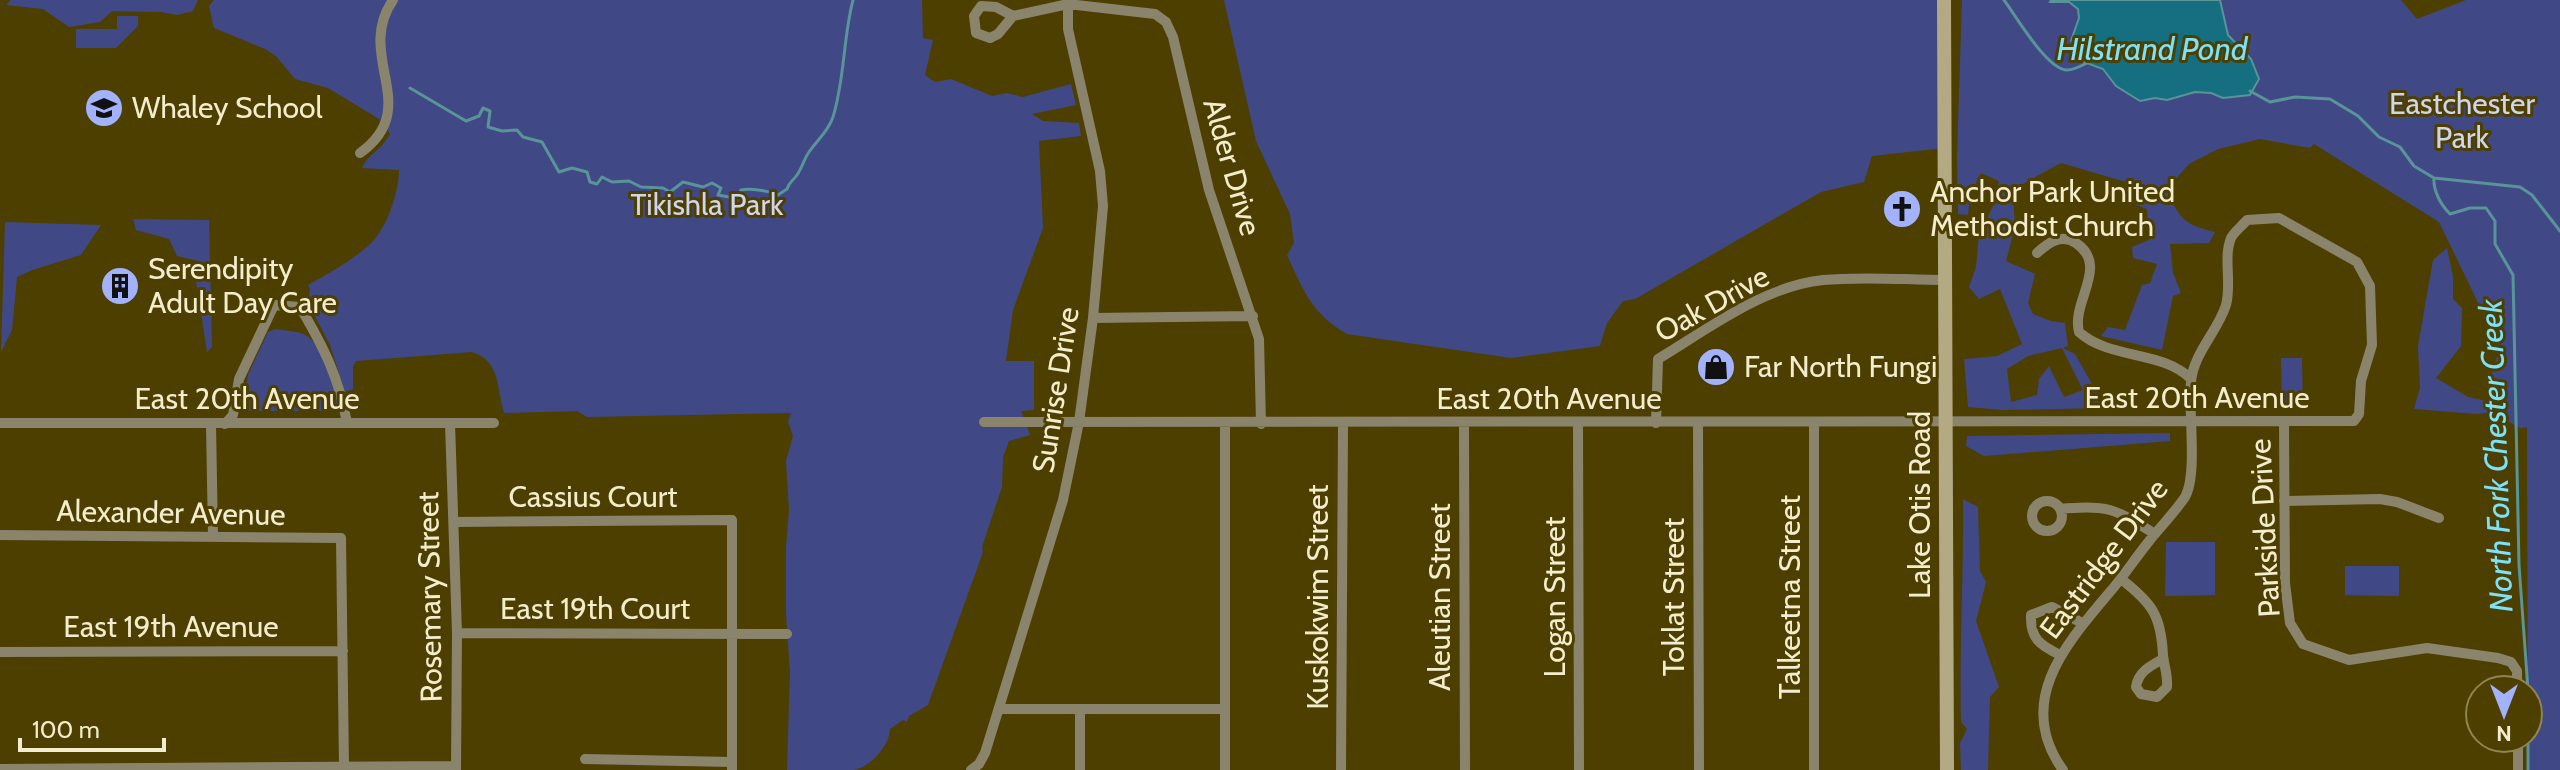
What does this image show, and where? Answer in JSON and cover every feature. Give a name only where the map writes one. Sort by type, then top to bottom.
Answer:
[{"type":"main road","name":"Lake Otis Road","points":[[1944,0],[1947,770]]},
{"type":"street","points":[[360,153],[380,135],[389,118],[379,43],[381,25],[393,0]]},
{"type":"street","points":[[1013,16],[1068,4]]},
{"type":"street","name":"Alder Drive","points":[[1068,4],[1155,14],[1166,22],[1173,37],[1209,190],[1259,339],[1261,424]]},
{"type":"street","name":"Sunrise Drive","points":[[971,770],[985,753],[1063,500],[1079,422],[1093,318],[1103,206],[1100,171],[1068,29],[1068,4]]},
{"type":"street","name":"Eastridge Drive","points":[[2061,769],[2045,730],[2043,710],[2048,680],[2060,655],[2082,623],[2187,495],[2191,472],[2191,379],[2197,360],[2224,312],[2229,296],[2229,247],[2232,236],[2247,220],[2279,218],[2357,262],[2370,286],[2372,345],[2361,381],[2359,414],[2354,421]]},
{"type":"street","points":[[2037,253],[2051,240],[2070,239],[2083,248],[2090,259],[2091,273],[2078,310],[2079,332],[2087,339],[2104,348],[2180,368],[2191,379]]},
{"type":"street","name":"Oak Drive","points":[[1656,423],[1658,359],[1761,300],[1789,288],[1822,280],[1946,280]]},
{"type":"street","points":[[225,424],[233,415],[239,379],[274,305],[300,307],[323,344],[342,393],[347,423]]},
{"type":"street","points":[[1093,318],[1253,316]]},
{"type":"street","name":"East 20th Avenue","points":[[984,422],[2354,421]]},
{"type":"street","name":"East 20th Avenue","points":[[0,423],[494,423]]},
{"type":"street","name":"Rosemary Street","points":[[450,423],[457,633],[456,768]]},
{"type":"street","name":"Logan Street","points":[[1578,423],[1579,770]]},
{"type":"street","name":"Toklat Street","points":[[1698,423],[1699,770]]},
{"type":"street","name":"Talkeetna Street","points":[[1814,423],[1814,770]]},
{"type":"street","name":"Parkside Drive","points":[[2284,423],[2285,583],[2290,623],[2303,644],[2349,660],[2427,648],[2498,658],[2511,662],[2517,674]]},
{"type":"street","points":[[211,424],[213,537]]},
{"type":"street","points":[[1225,424],[1225,770]]},
{"type":"street","name":"Kuskokwim Street","points":[[1341,770],[1343,424]]},
{"type":"street","name":"Aleutian Street","points":[[1464,424],[1465,770]]},
{"type":"street","points":[[2284,501],[2380,499],[2439,518]]},
{"type":"street","points":[[2060,509],[2107,507],[2155,534]]},
{"type":"street","name":"Cassius Court","points":[[454,522],[732,520],[732,634]]},
{"type":"street","name":"Alexander Avenue","points":[[0,535],[341,538],[343,651]]},
{"type":"street","points":[[2121,579],[2146,599],[2152,609],[2163,640],[2163,659]]},
{"type":"street","points":[[2060,655],[2042,646],[2031,630],[2031,615],[2052,607],[2082,623]]},
{"type":"street","name":"East 19th Court","points":[[457,633],[732,634]]},
{"type":"street","points":[[585,759],[732,766],[732,634],[787,634]]},
{"type":"street","points":[[343,651],[344,767]]},
{"type":"street","name":"East 19th Avenue","points":[[0,652],[343,651]]},
{"type":"street","points":[[999,709],[1224,709]]},
{"type":"street","points":[[1080,709],[1080,770]]},
{"type":"street","points":[[0,769],[456,768]]},
{"type":"green space","points":[[11,0],[198,0],[193,11],[177,15],[112,11],[100,22],[69,27],[43,9],[6,5]]},
{"type":"green space","name":"Tikishla Park","points":[[214,0],[922,0],[923,38],[933,40],[925,75],[935,82],[951,79],[992,96],[1007,93],[1023,97],[1071,84],[1076,105],[1032,114],[1043,121],[1079,123],[1081,136],[1039,141],[1043,228],[1013,310],[1006,361],[1034,361],[1034,410],[1021,411],[1030,435],[1009,441],[1003,457],[1002,487],[983,552],[928,705],[909,716],[907,722],[903,720],[890,729],[887,742],[872,760],[853,770],[787,770],[790,672],[786,614],[789,510],[786,461],[793,436],[788,422],[791,413],[587,417],[577,411],[504,413],[493,368],[488,361],[472,352],[356,361],[353,366],[353,389],[345,392],[330,345],[308,303],[308,285],[361,252],[386,221],[394,200],[399,170],[362,168],[390,134],[384,122],[328,88],[295,79],[276,56],[265,49],[214,28],[209,6]]},
{"type":"green space","points":[[1224,0],[1943,0],[1944,148],[1872,156],[1864,182],[1821,192],[1635,299],[1623,301],[1607,323],[1600,346],[1511,358],[1347,334],[1317,309],[1287,255],[1294,243],[1290,214],[1256,141]]},
{"type":"green space","name":"Eastchester Park","points":[[1962,0],[2401,0],[2417,19],[2466,0],[2560,0],[2560,770],[2528,770],[2528,754],[2544,754],[2544,674],[2528,674],[2527,427],[2520,428],[2491,412],[2478,414],[2414,409],[2420,388],[2418,346],[2433,260],[2447,248],[2453,276],[2453,299],[2462,308],[2461,346],[2436,378],[2468,397],[2491,402],[2492,371],[2500,348],[2439,222],[2314,144],[2310,148],[2260,139],[2218,149],[2189,164],[2173,182],[2169,194],[2186,220],[2215,232],[2209,243],[2170,244],[2173,273],[2181,293],[2173,296],[2162,350],[2101,336],[2108,327],[2125,330],[2142,285],[2150,283],[2157,264],[2133,258],[2132,247],[2149,240],[2147,209],[2136,205],[2136,185],[2061,163],[2017,187],[2013,194],[2015,227],[2006,261],[2035,274],[2028,303],[2033,314],[2065,323],[2068,346],[2063,348],[2075,354],[2103,408],[2003,410],[1968,407],[1964,359],[1997,356],[2022,344],[2000,289],[1979,299],[1969,287],[1976,267],[1979,235],[1993,206],[1999,181],[1981,173],[1970,195],[1968,215],[1958,214]],"holes":[[[2062,348],[2083,390],[2064,397],[2049,366],[2039,379],[2037,395],[2011,402],[2007,369],[2028,356]]]},
{"type":"green space","points":[[117,16],[138,16],[138,26],[116,48],[76,48],[76,29],[117,29]]},
{"type":"green space","points":[[133,219],[209,220],[212,347],[207,352],[195,274],[198,261],[177,256],[169,239],[136,230]]},
{"type":"green space","points":[[5,222],[101,225],[81,255],[17,277],[12,330],[1,352]]},
{"type":"green space","points":[[276,329],[304,334],[321,351],[334,381],[336,411],[242,411],[248,375],[268,332]]},
{"type":"green space","points":[[2281,358],[2302,358],[2303,406],[2282,406]]},
{"type":"green space","points":[[2170,433],[2170,441],[1984,456],[1966,446],[1967,436]]},
{"type":"green space","points":[[1963,499],[1978,507],[1980,571],[1986,582],[1976,621],[1999,687],[1990,697],[1988,770],[1961,770],[1960,743],[1967,729],[1961,722]]},
{"type":"green space","points":[[2166,542],[2215,542],[2215,595],[2165,596]]},
{"type":"green space","points":[[2345,566],[2399,566],[2399,596],[2345,595]]},
{"type":"water","name":"Hilstrand Pond","points":[[2051,0],[2220,0],[2228,35],[2251,59],[2259,79],[2250,95],[2223,98],[2195,92],[2167,100],[2155,98],[2140,101],[2116,86],[2103,69],[2084,62],[2080,49],[2071,41],[2079,18],[2078,9],[2069,2]]},
{"type":"waterway","name":"North Fork Chester Creek","points":[[410,88],[466,121],[479,116],[483,108],[490,111],[488,127],[502,131],[517,130],[523,137],[542,142],[559,172],[572,168],[587,172],[590,182],[597,184],[602,177],[612,182],[629,181],[641,187],[663,188],[670,192],[683,182],[703,187],[712,183],[721,188],[718,195],[729,197],[735,203],[741,190],[760,190],[778,195],[797,175],[833,117],[853,0]]},
{"type":"waterway","points":[[2004,0],[2041,51],[2058,67],[2072,70],[2089,62]]},
{"type":"waterway","points":[[2250,91],[2270,102],[2295,97],[2330,99],[2358,116],[2379,137],[2400,147],[2414,166],[2434,178],[2520,187],[2532,195],[2560,231]]},
{"type":"waterway","name":"North Fork Chester Creek","points":[[2434,178],[2438,198],[2450,214],[2470,208],[2486,208],[2495,221],[2495,244],[2513,275],[2519,565],[2527,674]]},
{"type":"waterway","name":"North Fork Chester Creek","points":[[2528,754],[2528,770]]},
{"type":"place","name":"Whaley School","points":[[104,108]]},
{"type":"place","name":"Anchor Park United Methodist Church","points":[[1902,209]]},
{"type":"place","name":"Serendipity Adult Day Care","points":[[120,286]]},
{"type":"place","name":"Far North Fungi","points":[[1716,367]]}]
